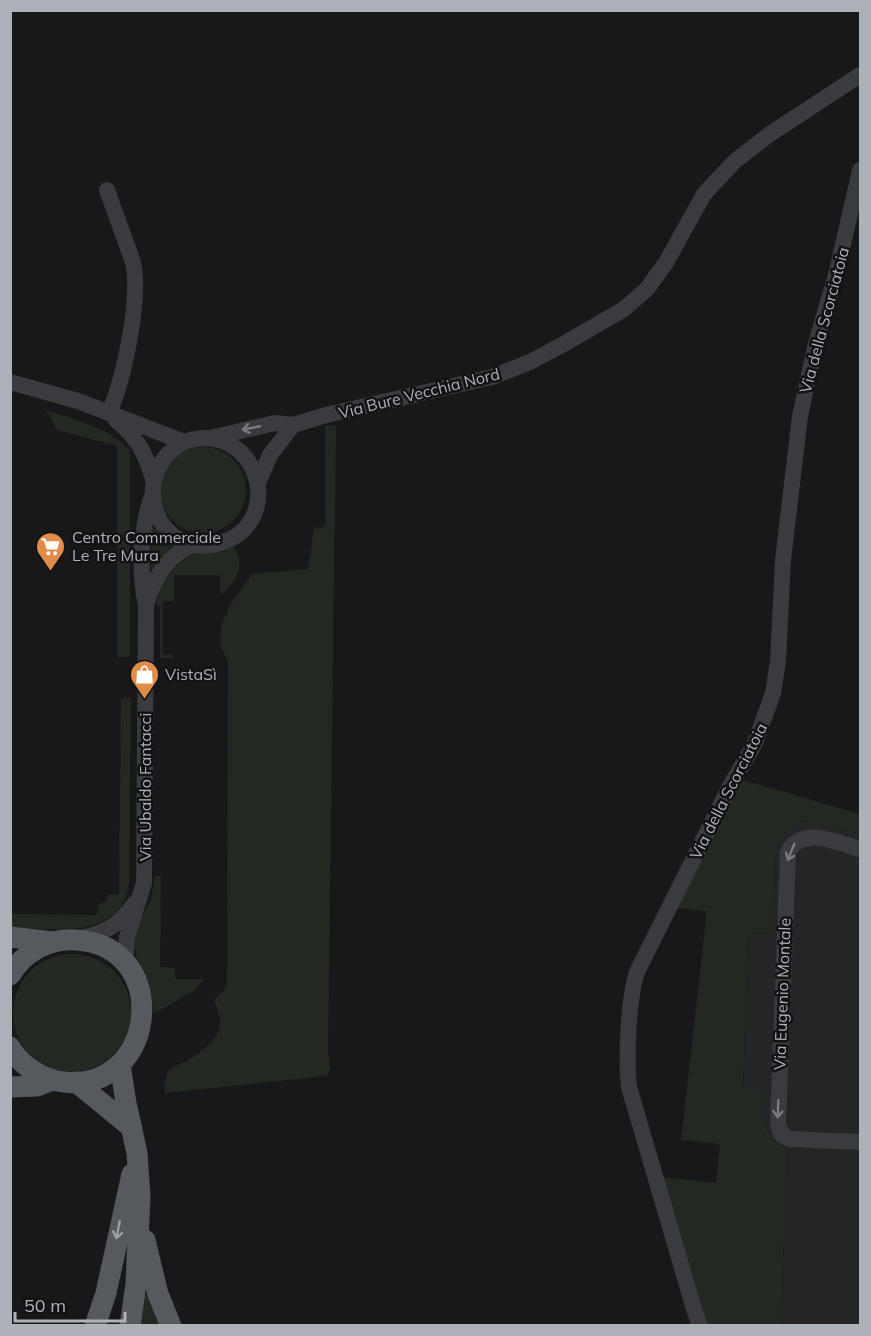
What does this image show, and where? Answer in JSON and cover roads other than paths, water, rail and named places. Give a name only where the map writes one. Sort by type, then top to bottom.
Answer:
[{"type":"main road","points":[[10,938],[96,944],[106,948],[125,963],[137,982],[141,993],[143,1015],[138,1037],[127,1056],[120,1064],[99,1077],[76,1082],[52,1080],[30,1069],[20,1061],[10,1047]]},
{"type":"main road","points":[[10,975],[31,952],[64,941]]},
{"type":"main road","points":[[120,1064],[137,1153],[140,1214],[136,1284],[130,1326]]},
{"type":"main road","points":[[10,1087],[37,1086],[52,1080]]},
{"type":"main road","points":[[76,1082],[132,1128]]},
{"type":"main road","points":[[95,1326],[106,1293],[137,1153]]},
{"type":"main road","points":[[140,1214],[158,1294],[171,1326]]},
{"type":"street","name":"Via Bure Vecchia Nord","points":[[210,438],[275,423],[293,425],[326,415],[492,377],[541,357],[624,309],[647,289],[657,277],[698,204],[723,172],[770,134],[861,75]]},
{"type":"street","name":"Via della Scorciatoia","points":[[700,1326],[629,1087],[628,1060],[633,992],[640,965],[729,788],[755,743],[773,693],[778,661],[783,560],[800,416],[816,343],[861,170]]},
{"type":"street","points":[[107,190],[133,262],[135,274],[132,318],[125,365],[109,413]]},
{"type":"street","points":[[10,382],[63,395],[184,442]]},
{"type":"street","points":[[109,413],[137,441],[147,459],[155,511],[163,525],[181,539],[196,544]]},
{"type":"street","points":[[258,483],[270,455],[293,425]]},
{"type":"street","points":[[201,438],[210,438],[230,444],[245,456],[256,473],[258,483],[256,509],[241,531],[220,543],[196,544],[186,548],[161,569],[152,584],[146,606],[142,578],[144,527],[152,487],[164,457],[184,442],[201,438]]},
{"type":"street","name":"Via Ubaldo Fantacci","points":[[125,963],[127,937],[141,895],[144,868],[146,606]]},
{"type":"street","name":"Via Eugenio Montale","points":[[861,849],[810,837],[795,842],[788,852],[778,1122],[781,1134],[789,1138],[861,1142]]},
{"type":"street","points":[[64,941],[106,931],[123,918],[141,895]]},
{"type":"place","name":"Centro Commerciale Le Tre Mura","points":[[51,572]]},
{"type":"place","name":"VistaSì","points":[[144,700]]}]
